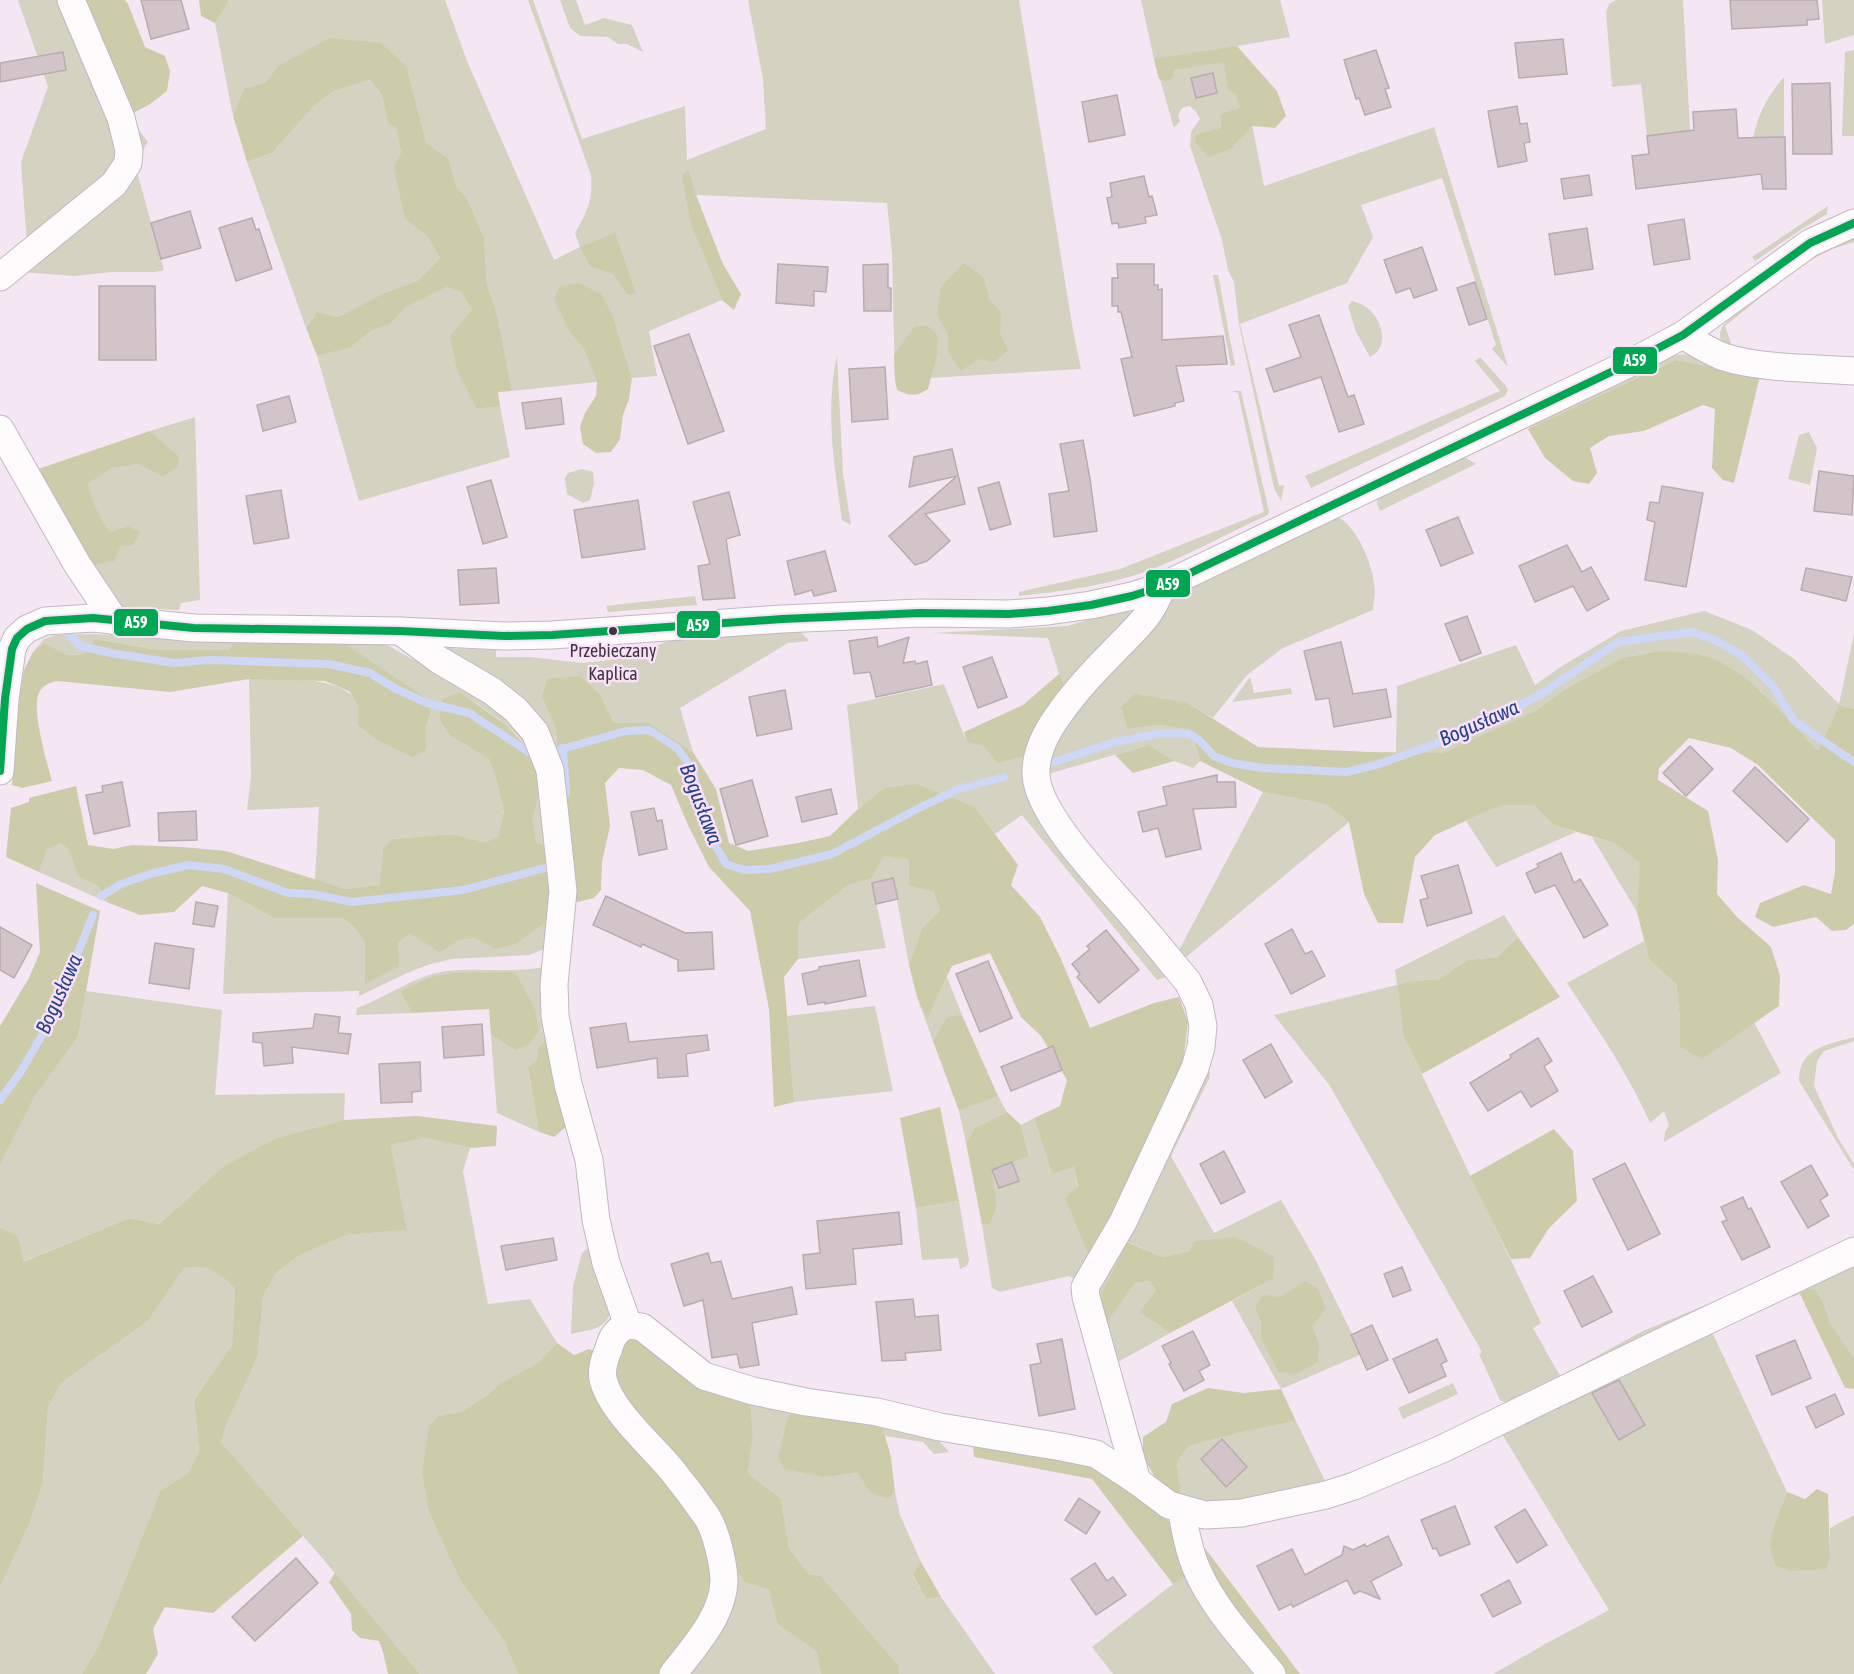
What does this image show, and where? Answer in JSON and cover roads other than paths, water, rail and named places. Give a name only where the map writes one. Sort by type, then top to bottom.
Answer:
[{"type":"street","points":[[0,277],[114,184],[128,163],[129,150],[121,118],[71,0]]},
{"type":"street","points":[[0,771],[9,661],[12,649],[17,638],[27,629],[45,621],[93,618],[194,628],[400,631],[504,636],[552,635],[782,619],[920,614],[1010,614],[1048,611],[1132,596],[1163,586],[1518,418],[1683,335],[1810,243],[1854,223]]},
{"type":"street","points":[[1683,335],[1722,357],[1739,361],[1854,371]]},
{"type":"street","points":[[0,429],[77,564],[115,621]]},
{"type":"street","points":[[1137,1481],[1085,1287],[1123,1222],[1185,1092],[1201,1047],[1203,1026],[1198,1005],[1188,982],[1091,867],[1048,809],[1039,792],[1036,760],[1043,740],[1054,722],[1096,668],[1148,614],[1163,586]]},
{"type":"street","points":[[400,631],[439,660],[492,691],[516,710],[534,732],[550,770],[563,891],[554,984],[555,1016],[568,1084],[589,1160],[596,1220],[606,1263],[628,1325]]},
{"type":"street","points":[[673,1674],[696,1644],[719,1604],[723,1591],[722,1561],[708,1520],[671,1469],[619,1410],[606,1387],[603,1367],[610,1342],[619,1328],[628,1325],[642,1327],[705,1376],[753,1391],[1096,1454],[1169,1505],[1205,1515],[1242,1513],[1326,1495],[1354,1486],[1442,1449],[1854,1251]]},
{"type":"street","points":[[1182,1509],[1197,1571],[1210,1595],[1272,1674]]},
{"type":"waterway","name":"Bogusława","points":[[1054,762],[1112,743],[1157,734],[1189,734],[1198,739],[1214,756],[1232,763],[1262,768],[1347,772],[1379,764],[1463,734],[1540,695],[1618,642],[1692,632],[1717,641],[1743,656],[1773,686],[1794,721],[1854,762]]},
{"type":"waterway","points":[[70,635],[80,646],[174,663],[209,660],[329,664],[370,673],[396,689],[427,703],[469,713],[535,756]]},
{"type":"waterway","name":"Bogusława","points":[[555,751],[626,731],[649,730],[677,748],[691,767],[712,840],[726,864],[743,870],[770,869],[832,854],[959,789],[1004,777]]},
{"type":"waterway","name":"Bogusława","points":[[563,748],[566,793]]},
{"type":"waterway","name":"Bogusława","points":[[101,896],[121,884],[188,865],[224,869],[288,893],[312,894],[352,902],[463,890],[545,868]]},
{"type":"waterway","name":"Bogusława","points":[[0,1100],[20,1073],[51,1020],[93,915]]},
{"type":"place","name":"Przebieczany Kaplica","points":[[613,631]]}]
